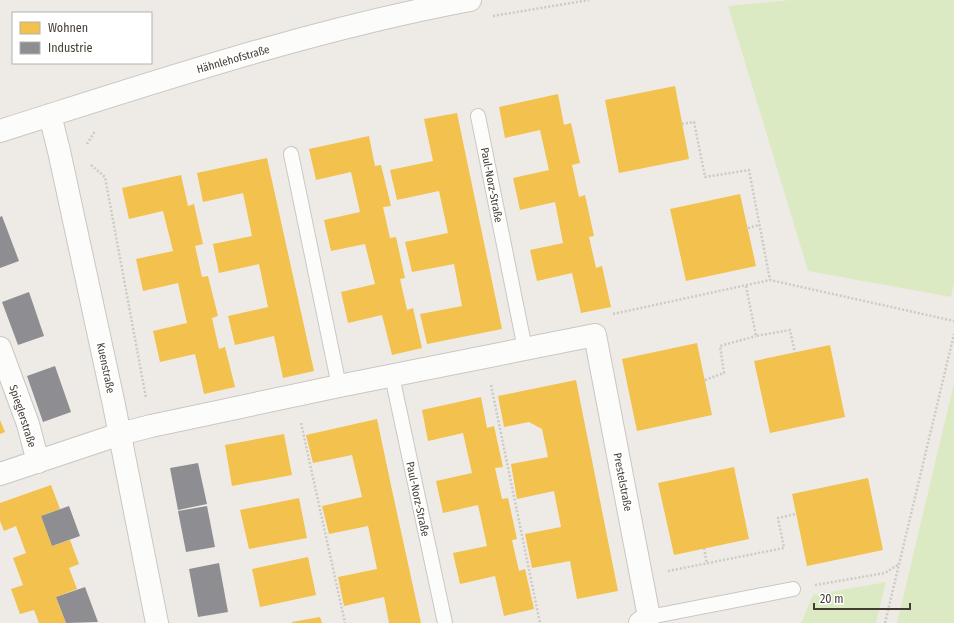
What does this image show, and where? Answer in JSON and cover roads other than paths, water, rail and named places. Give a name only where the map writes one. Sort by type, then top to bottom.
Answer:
[{"type":"street","name":"Hähnlehofstraße","points":[[0,131],[227,60],[373,20],[470,0]]},
{"type":"street","name":"Kuenstraße","points":[[50,115],[63,167],[120,434],[157,623]]},
{"type":"street","name":"Prestelstraße","points":[[525,349],[595,335],[642,576],[644,620]]},
{"type":"street","name":"Spieglerstraße","points":[[0,348],[28,424],[38,462]]},
{"type":"street","points":[[120,434],[295,395],[525,349]]},
{"type":"street","name":"Spieglerstraße","points":[[0,474],[120,434]]},
{"type":"lane","name":"Paul-Norz-Straße","points":[[478,116],[525,349]]},
{"type":"lane","points":[[291,154],[339,386]]},
{"type":"lane","name":"Paul-Norz-Straße","points":[[392,376],[445,623]]},
{"type":"lane","points":[[644,620],[793,589]]}]
